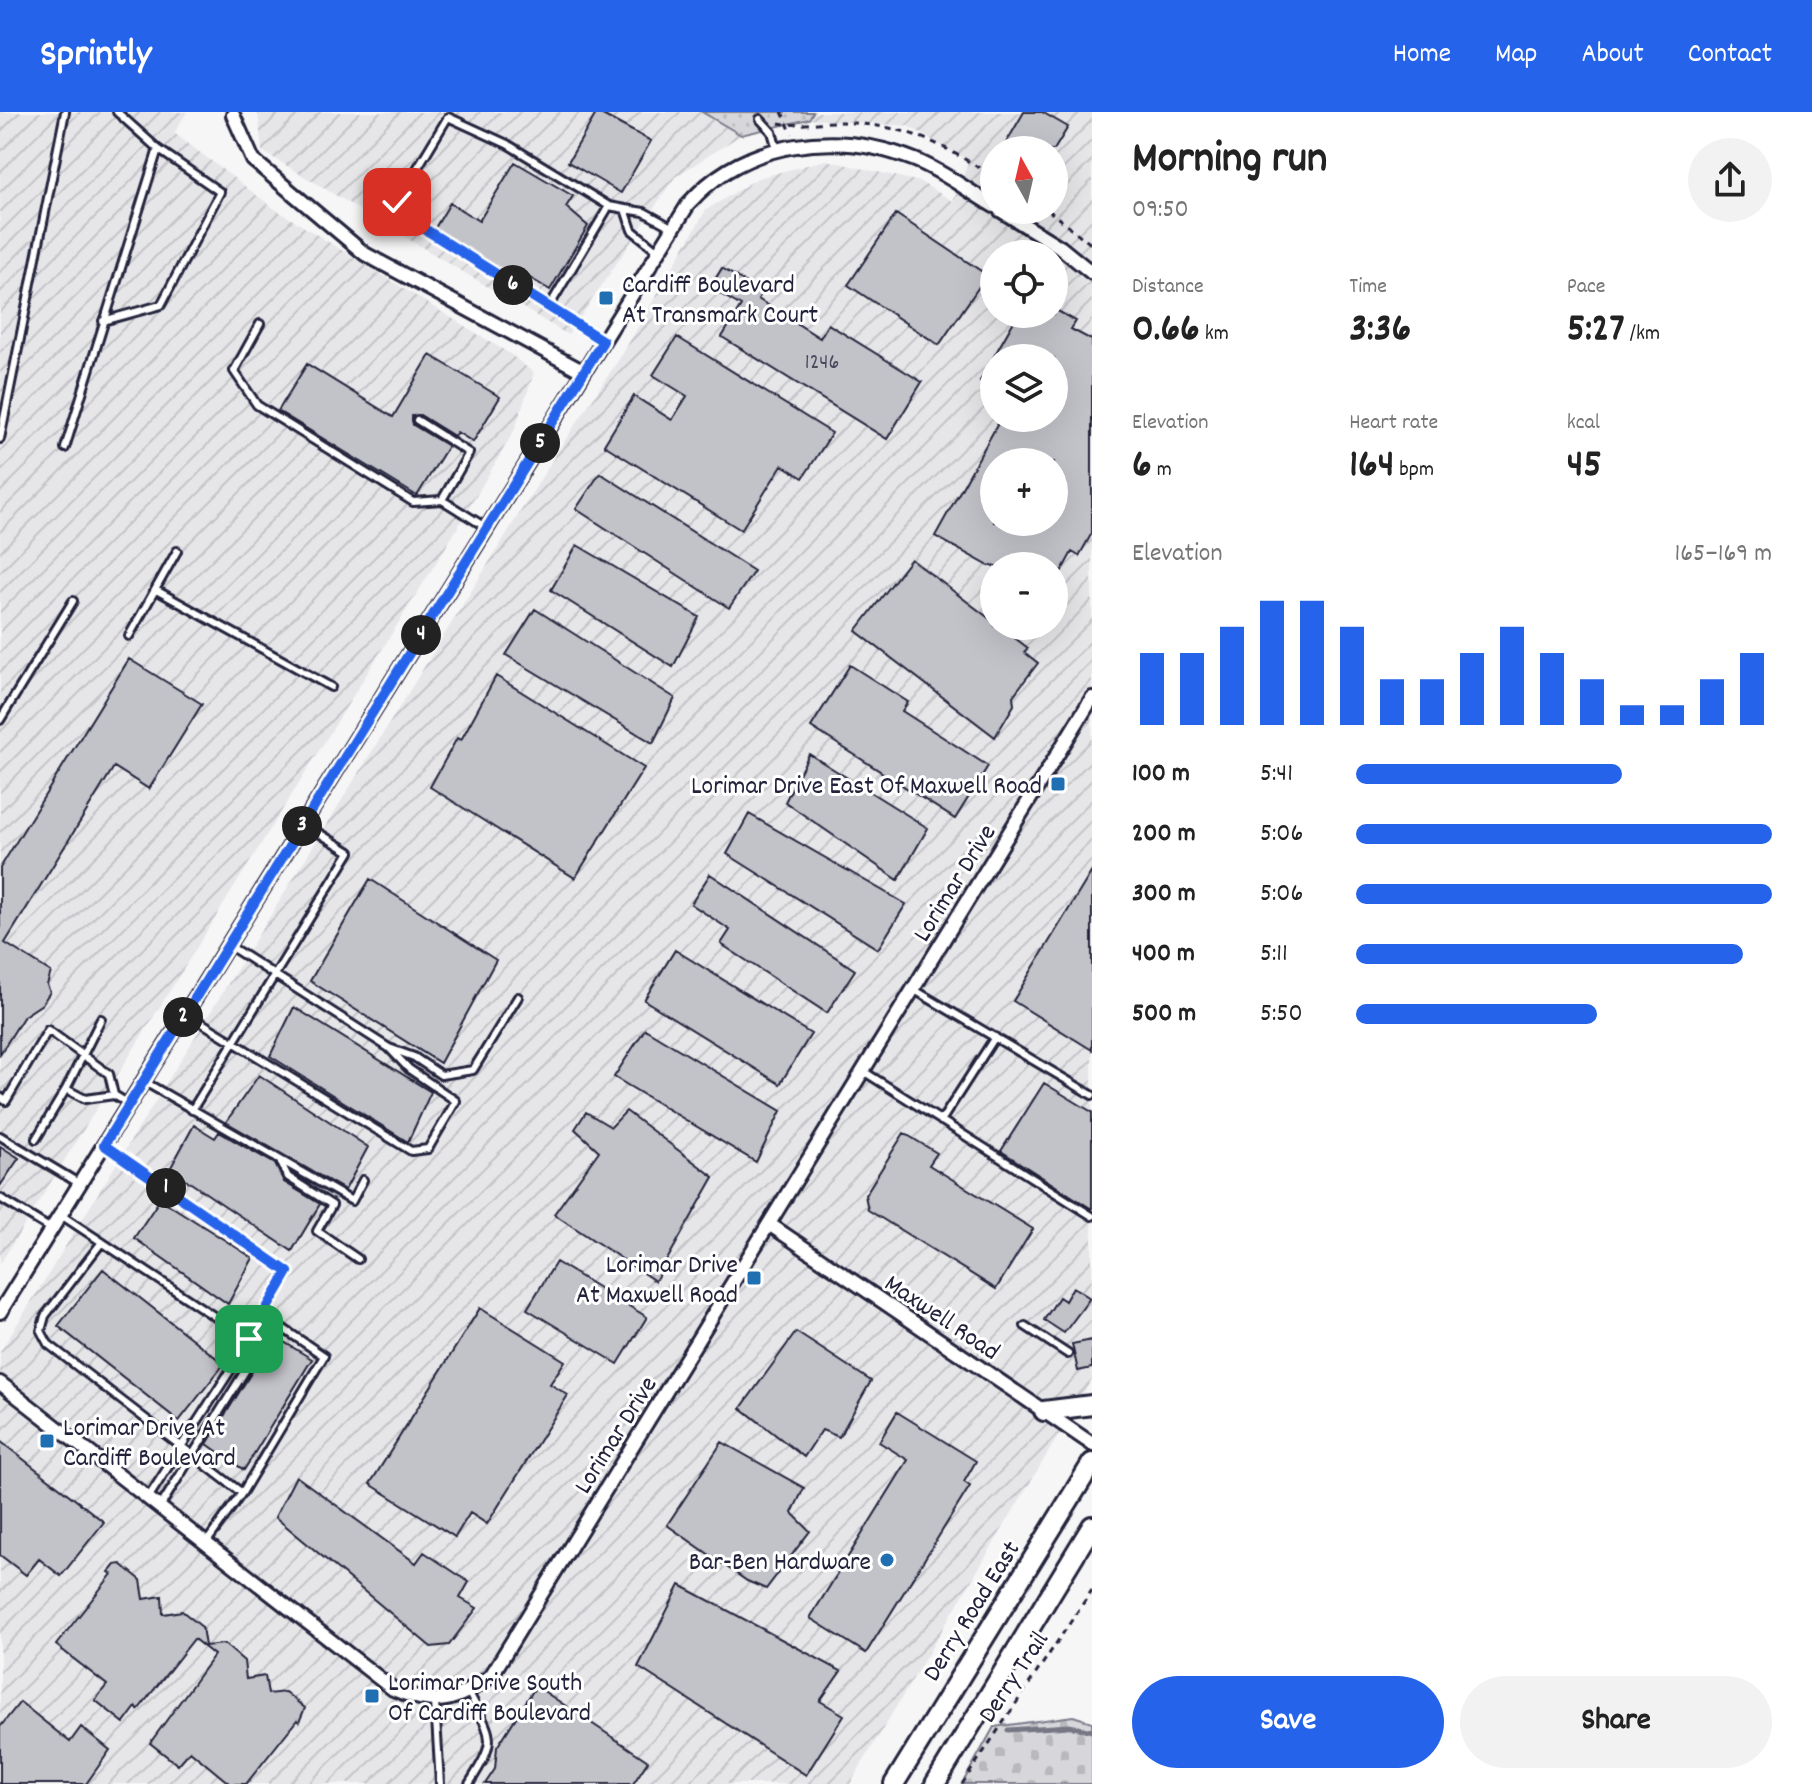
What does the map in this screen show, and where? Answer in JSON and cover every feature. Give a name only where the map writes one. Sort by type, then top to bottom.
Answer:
[{"type":"main road","points":[[1044,1411],[1092,1405]]},
{"type":"main road","name":"Derry Road East","points":[[894,1784],[1092,1463]]},
{"type":"main road","points":[[935,1784],[1089,1535]]},
{"type":"street","points":[[233,115],[253,160],[365,254],[584,372]]},
{"type":"street","points":[[0,1312],[689,203],[720,173],[777,149],[847,144],[899,154],[928,166],[980,198]]},
{"type":"street","points":[[1023,224],[1060,247],[1092,273]]},
{"type":"street","name":"Lorimar Drive","points":[[435,1702],[460,1699],[491,1676],[1092,698]]},
{"type":"street","name":"Maxwell Road","points":[[769,1224],[1092,1444]]},
{"type":"street","points":[[0,1383],[393,1689],[435,1702]]},
{"type":"lane","points":[[0,439],[65,112]]},
{"type":"lane","points":[[103,321],[161,305],[220,192],[158,149],[117,112]]},
{"type":"lane","points":[[603,341],[423,228],[397,202],[448,117],[507,144],[609,206],[644,212],[673,228]]},
{"type":"lane","points":[[760,119],[772,132],[777,149]]},
{"type":"lane","points":[[65,448],[158,149]]},
{"type":"lane","points":[[549,307],[609,206]]},
{"type":"lane","points":[[625,209],[632,230],[658,252]]},
{"type":"lane","points":[[260,324],[234,371],[257,405],[413,502],[442,500],[487,528]]},
{"type":"lane","points":[[417,420],[469,453],[442,500]]},
{"type":"lane","points":[[129,636],[177,551]]},
{"type":"lane","points":[[156,590],[331,687]]},
{"type":"lane","points":[[0,720],[73,601]]},
{"type":"lane","points":[[192,1110],[350,852],[303,824]]},
{"type":"lane","points":[[228,945],[389,1048],[414,1057],[441,1075],[473,1070],[518,997]]},
{"type":"lane","points":[[913,989],[1092,1095]]},
{"type":"lane","points":[[186,1013],[411,1151],[428,1149],[456,1101],[409,1069],[389,1048]]},
{"type":"lane","points":[[36,1139],[66,1089],[101,1019]]},
{"type":"lane","points":[[0,1097],[6,1101],[48,1030],[109,1074],[114,1095]]},
{"type":"lane","points":[[941,1121],[995,1037]]},
{"type":"lane","points":[[863,1071],[1092,1216]]},
{"type":"lane","points":[[143,1081],[352,1201],[363,1180]]},
{"type":"lane","points":[[66,1089],[85,1099],[114,1095],[129,1104]]},
{"type":"lane","points":[[0,1136],[80,1184]]},
{"type":"lane","points":[[104,1145],[288,1272],[148,1498]]},
{"type":"lane","points":[[281,1163],[288,1177],[332,1205],[317,1231],[358,1259]]},
{"type":"lane","points":[[0,1198],[51,1229]]},
{"type":"lane","points":[[61,1215],[249,1339]]},
{"type":"lane","points":[[102,1242],[45,1316],[41,1331],[48,1344],[242,1493]]},
{"type":"lane","points":[[160,1507],[275,1323],[324,1356],[242,1493],[206,1543]]},
{"type":"lane","points":[[1025,1326],[1068,1354]]},
{"type":"lane","points":[[469,1693],[489,1730],[491,1742],[489,1753],[469,1784]]},
{"type":"lane","points":[[435,1702],[440,1784]]},
{"type":"path","points":[[782,112],[790,125],[794,146]]},
{"type":"path","points":[[760,119],[790,125],[841,122],[901,128],[930,139],[980,169]]},
{"type":"path","points":[[1066,224],[1092,245]]},
{"type":"path","name":"Derry Trail","points":[[962,1784],[1092,1590]]},
{"type":"shaded area","points":[[0,112],[187,112],[174,133],[275,209],[510,354],[534,373],[514,431],[455,532],[0,1264]]},
{"type":"shaded area","points":[[258,112],[702,112],[741,135],[675,177],[568,335],[262,151]]},
{"type":"shaded area","points":[[813,112],[1092,112],[1092,1379],[850,1784],[0,1784],[0,1352],[558,451],[623,353],[706,210],[758,178],[826,160],[920,182],[953,201],[969,161],[908,126],[809,119]]},
{"type":"green space","points":[[702,112],[813,112],[809,119],[741,135]]},
{"type":"green space","points":[[1073,1716],[1092,1722],[1092,1784],[962,1784],[994,1727]]},
{"type":"building","points":[[597,112],[651,141],[621,193],[568,162]]},
{"type":"building","points":[[1024,112],[1042,112],[1068,127],[1063,136],[1010,136]]},
{"type":"building","points":[[515,162],[573,196],[566,207],[588,226],[550,290],[523,274],[519,281],[435,228],[450,203],[479,221]]},
{"type":"building","points":[[896,214],[980,270],[980,285],[939,345],[848,285]]},
{"type":"building","points":[[722,268],[762,293],[758,299],[820,338],[828,324],[922,382],[887,439],[722,337],[741,306],[710,288]]},
{"type":"building","points":[[1068,317],[1076,321],[1071,329],[1092,340],[1092,533],[1079,556],[1072,552],[1068,559],[1068,552],[980,552],[980,561],[935,536],[980,456],[980,536],[1068,536],[1068,448],[984,448],[993,432],[1068,432],[1068,344],[1001,344],[1010,328],[1068,328]]},
{"type":"building","points":[[677,337],[832,433],[803,478],[782,465],[741,530],[604,445],[634,396],[672,420],[687,396],[653,375]]},
{"type":"building","points":[[430,355],[500,397],[473,442],[457,432],[454,436],[420,415],[412,416],[413,425],[448,446],[417,496],[278,411],[307,364],[393,417]]},
{"type":"building","points":[[600,473],[754,571],[729,608],[576,509]]},
{"type":"building","points":[[577,545],[699,617],[673,667],[551,590]]},
{"type":"building","points":[[911,559],[980,611],[980,640],[1017,640],[1028,648],[1024,652],[1038,663],[1013,696],[1014,705],[995,737],[856,631]]},
{"type":"building","points":[[535,609],[675,698],[653,743],[506,655]]},
{"type":"building","points":[[129,659],[202,704],[149,789],[114,767],[5,943],[51,972],[47,985],[50,992],[42,1004],[24,1016],[0,1054],[0,868]]},
{"type":"building","points":[[850,665],[908,702],[902,711],[988,766],[955,819],[811,727]]},
{"type":"building","points":[[496,676],[644,768],[575,878],[430,787],[457,738],[461,740]]},
{"type":"building","points":[[809,754],[928,828],[898,880],[785,802]]},
{"type":"building","points":[[749,814],[906,904],[878,949],[727,854]]},
{"type":"building","points":[[1092,871],[1092,1050],[1013,1001]]},
{"type":"building","points":[[710,874],[855,970],[827,1013],[721,944],[730,930],[691,904]]},
{"type":"building","points":[[370,879],[496,960],[440,1063],[310,981]]},
{"type":"building","points":[[675,950],[811,1034],[780,1084],[644,1000]]},
{"type":"building","points":[[294,1007],[431,1092],[408,1142],[270,1056]]},
{"type":"building","points":[[645,1029],[781,1111],[756,1162],[614,1077]]},
{"type":"building","points":[[259,1075],[368,1147],[345,1190],[226,1122]]},
{"type":"building","points":[[1044,1083],[1092,1112],[1092,1209],[1001,1151]]},
{"type":"building","points":[[626,1111],[714,1177],[655,1281],[554,1214],[599,1151],[575,1129],[586,1112],[611,1127]]},
{"type":"building","points":[[194,1125],[215,1138],[219,1132],[275,1164],[284,1182],[320,1204],[292,1251],[170,1169]]},
{"type":"building","points":[[904,1133],[937,1153],[929,1165],[1033,1229],[996,1289],[868,1210],[865,1195]]},
{"type":"building","points":[[0,1146],[19,1158],[0,1186]]},
{"type":"building","points":[[160,1199],[253,1258],[228,1304],[134,1238]]},
{"type":"building","points":[[556,1262],[647,1317],[618,1364],[527,1309]]},
{"type":"building","points":[[103,1269],[224,1364],[179,1421],[58,1326]]},
{"type":"building","points":[[1073,1287],[1090,1298],[1064,1333],[1044,1320],[1059,1297],[1065,1301]]},
{"type":"building","points":[[480,1308],[565,1361],[550,1384],[568,1395],[487,1524],[470,1513],[455,1537],[370,1484]]},
{"type":"building","points":[[796,1332],[871,1381],[839,1437],[822,1430],[804,1457],[741,1408]]},
{"type":"building","points":[[274,1336],[312,1359],[244,1470],[207,1444]]},
{"type":"building","points":[[1092,1340],[1092,1368],[1078,1371],[1072,1344]]},
{"type":"building","points":[[897,1412],[976,1461],[964,1482],[970,1486],[866,1653],[810,1618],[908,1460],[879,1442]]},
{"type":"building","points":[[0,1441],[104,1522],[61,1576],[39,1559],[26,1575],[0,1555]]},
{"type":"building","points":[[722,1442],[804,1488],[792,1513],[810,1531],[766,1589],[747,1581],[667,1525]]},
{"type":"building","points":[[296,1476],[416,1563],[424,1552],[469,1582],[460,1598],[477,1608],[449,1645],[431,1647],[275,1517]]},
{"type":"building","points":[[121,1564],[141,1580],[144,1599],[162,1596],[163,1614],[182,1611],[202,1627],[205,1646],[224,1644],[244,1661],[246,1679],[265,1676],[268,1694],[285,1692],[305,1708],[299,1722],[297,1720],[246,1784],[230,1784],[190,1751],[178,1765],[150,1743],[214,1655],[194,1639],[138,1710],[136,1707],[124,1723],[95,1700],[107,1685],[56,1645],[112,1574],[109,1572],[115,1565]]},
{"type":"building","points":[[680,1585],[841,1671],[820,1701],[844,1715],[806,1775],[638,1667]]},
{"type":"building","points":[[536,1686],[648,1761],[633,1784],[485,1784],[495,1769],[497,1747]]},
{"type":"building","points":[[20,1702],[70,1742],[81,1727],[110,1750],[86,1784],[0,1784],[0,1727]]},
{"type":"waterway","points":[[1008,1730],[1069,1726],[1092,1731]]},
{"type":"place","name":"Cardiff Boulevard At Transmark Court","points":[[606,298]]},
{"type":"place","name":"Lorimar Drive East Of Maxwell Road","points":[[1058,784]]},
{"type":"place","name":"Lorimar Drive At Maxwell Road","points":[[754,1278]]},
{"type":"place","name":"Lorimar Drive At Cardiff Boulevard","points":[[47,1441]]},
{"type":"place","name":"Bar-Ben Hardware","points":[[887,1560]]},
{"type":"place","name":"Lorimar Drive South Of Cardiff Boulevard","points":[[372,1696]]},
{"type":"route","points":[[249,1339],[288,1272],[104,1145],[603,341],[423,228],[397,202]]}]
